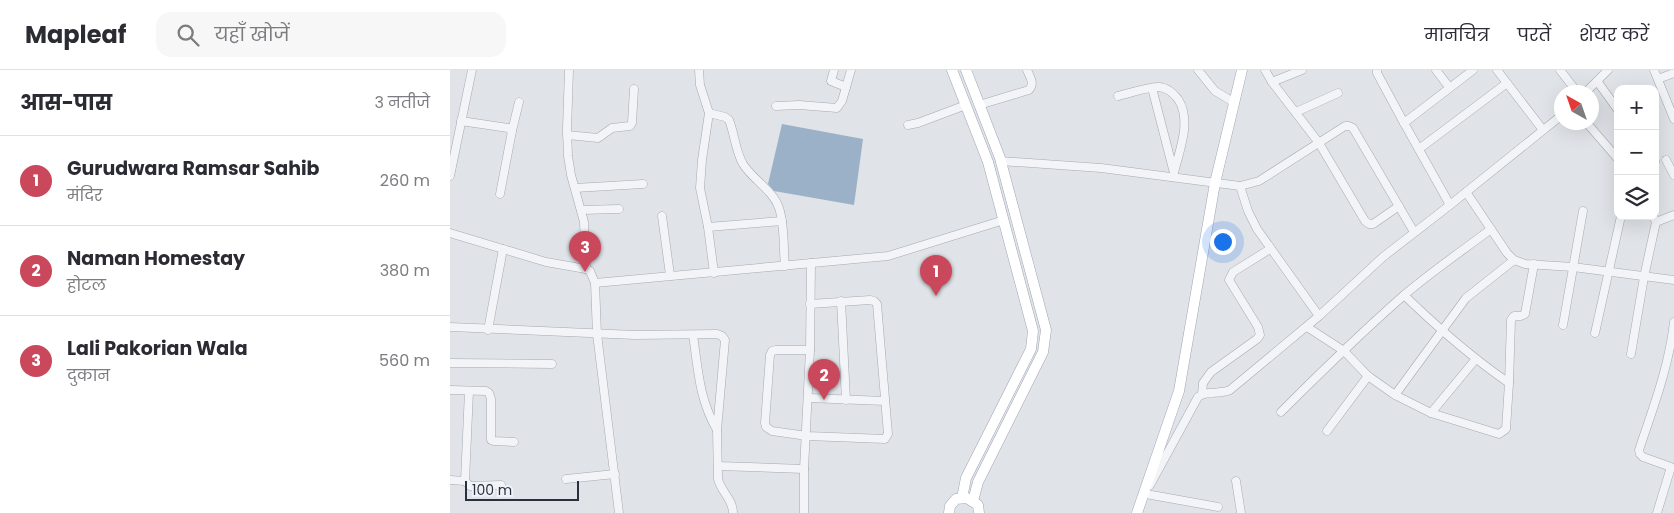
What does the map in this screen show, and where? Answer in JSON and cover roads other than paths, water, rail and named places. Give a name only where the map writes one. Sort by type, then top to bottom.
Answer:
[{"type":"main road","points":[[1139,509],[1179,390],[1215,183],[1242,70]]},
{"type":"main road","points":[[962,498],[966,478],[1031,349],[1033,331],[988,162],[954,74],[967,72],[1000,161],[1046,330],[1043,352],[978,482],[973,500]]},
{"type":"main road","points":[[949,513],[950,506],[956,499],[962,498],[973,500],[981,512]]},
{"type":"street","points":[[450,176],[472,70]]},
{"type":"street","points":[[570,70],[567,135],[570,165],[584,229],[586,269]]},
{"type":"street","points":[[698,70],[700,85],[709,113],[700,188],[708,227],[714,273]]},
{"type":"street","points":[[834,70],[832,81],[846,87]]},
{"type":"street","points":[[776,106],[799,105],[837,108],[842,101],[850,70]]},
{"type":"street","points":[[980,105],[1029,90],[1032,86],[1032,81],[1027,70]]},
{"type":"street","points":[[1198,70],[1215,91],[1235,103]]},
{"type":"street","points":[[1265,70],[1272,82],[1319,143],[1365,221],[1373,224],[1399,206]]},
{"type":"street","points":[[1272,82],[1302,70]]},
{"type":"street","points":[[1377,70],[1376,73],[1450,206]]},
{"type":"street","points":[[1436,70],[1449,87]]},
{"type":"street","points":[[1404,123],[1473,70]]},
{"type":"street","points":[[1497,70],[1543,130]]},
{"type":"street","points":[[1560,70],[1572,85]]},
{"type":"street","points":[[1593,85],[1606,70]]},
{"type":"street","points":[[1654,70],[1673,115]]},
{"type":"street","points":[[1658,79],[1674,73]]},
{"type":"street","points":[[1597,81],[1614,104]]},
{"type":"street","points":[[1419,149],[1507,83]]},
{"type":"street","points":[[1152,88],[1173,174]]},
{"type":"street","points":[[1118,96],[1152,88],[1166,88],[1175,94],[1185,116],[1185,127],[1173,174]]},
{"type":"street","points":[[567,135],[598,138],[612,128],[630,126],[632,123],[634,89]]},
{"type":"street","points":[[1296,112],[1338,93]]},
{"type":"street","points":[[500,194],[519,102]]},
{"type":"street","points":[[908,125],[918,123],[966,104]]},
{"type":"street","points":[[709,113],[725,117],[729,120],[737,153],[744,165],[752,176],[775,198],[782,221],[785,266]]},
{"type":"street","points":[[461,121],[508,128],[512,131]]},
{"type":"street","points":[[1139,509],[1179,432],[1202,394],[1222,394],[1230,390],[1307,327],[1383,257],[1450,206],[1554,121]]},
{"type":"street","points":[[1000,161],[1173,174],[1240,186],[1258,181],[1345,126],[1349,126],[1353,128],[1414,232]]},
{"type":"street","points":[[1593,130],[1614,154]]},
{"type":"street","points":[[1666,160],[1674,175]]},
{"type":"street","points":[[575,188],[643,184]]},
{"type":"street","points":[[1240,186],[1248,211],[1257,229],[1270,250],[1319,316]]},
{"type":"street","points":[[1466,192],[1507,253],[1514,260],[1674,280]]},
{"type":"street","points":[[581,210],[619,209]]},
{"type":"street","points":[[1563,325],[1583,210]]},
{"type":"street","points":[[1659,218],[1674,215]]},
{"type":"street","points":[[662,216],[670,275]]},
{"type":"street","points":[[595,283],[888,256],[1004,220]]},
{"type":"street","points":[[1595,333],[1620,220]]},
{"type":"street","points":[[1631,354],[1655,220]]},
{"type":"street","points":[[708,227],[782,221]]},
{"type":"street","points":[[1281,412],[1404,295],[1491,229]]},
{"type":"street","points":[[450,233],[546,262],[590,271],[595,283],[597,334],[619,513]]},
{"type":"street","points":[[488,330],[503,249]]},
{"type":"street","points":[[1202,394],[1203,383],[1211,372],[1257,340],[1260,335],[1258,327],[1228,280],[1233,272],[1270,250]]},
{"type":"street","points":[[1395,395],[1466,298],[1514,260]]},
{"type":"street","points":[[804,513],[804,469],[809,398],[811,263]]},
{"type":"street","points":[[1307,327],[1344,351],[1368,376],[1395,395],[1431,413],[1499,434],[1503,433],[1506,429],[1511,320],[1514,316],[1525,314],[1534,264]]},
{"type":"street","points":[[1404,295],[1441,331],[1475,360],[1509,383]]},
{"type":"street","points":[[810,304],[870,300],[877,304],[886,400],[888,434],[885,439],[807,436],[769,430],[765,423],[770,355],[776,350],[810,350]]},
{"type":"street","points":[[841,301],[846,400]]},
{"type":"street","points":[[1671,467],[1643,457],[1639,450],[1663,380],[1674,322]]},
{"type":"street","points":[[450,327],[597,334],[717,334],[725,340],[717,430],[718,466],[720,486],[731,502],[733,513]]},
{"type":"street","points":[[694,335],[702,398],[717,430]]},
{"type":"street","points":[[1431,413],[1475,360]]},
{"type":"street","points":[[450,363],[552,364]]},
{"type":"street","points":[[1327,431],[1368,376]]},
{"type":"street","points":[[450,390],[486,391],[490,395],[491,440],[514,442]]},
{"type":"street","points":[[465,481],[469,391]]},
{"type":"street","points":[[809,398],[886,400]]},
{"type":"street","points":[[1657,513],[1674,459]]},
{"type":"street","points":[[718,466],[804,469]]},
{"type":"street","points":[[566,479],[615,474]]},
{"type":"street","points":[[450,480],[465,481],[470,486],[501,485]]},
{"type":"street","points":[[1236,481],[1241,513]]},
{"type":"street","points":[[1146,494],[1218,507]]},
{"type":"water","points":[[782,124],[863,139],[854,205],[774,191],[768,184]]},
{"type":"place","name":"Lali Pakorian Wala","points":[[585,272]]},
{"type":"place","name":"Gurudwara Ramsar Sahib","points":[[936,296]]},
{"type":"place","name":"Naman Homestay","points":[[824,400]]}]
